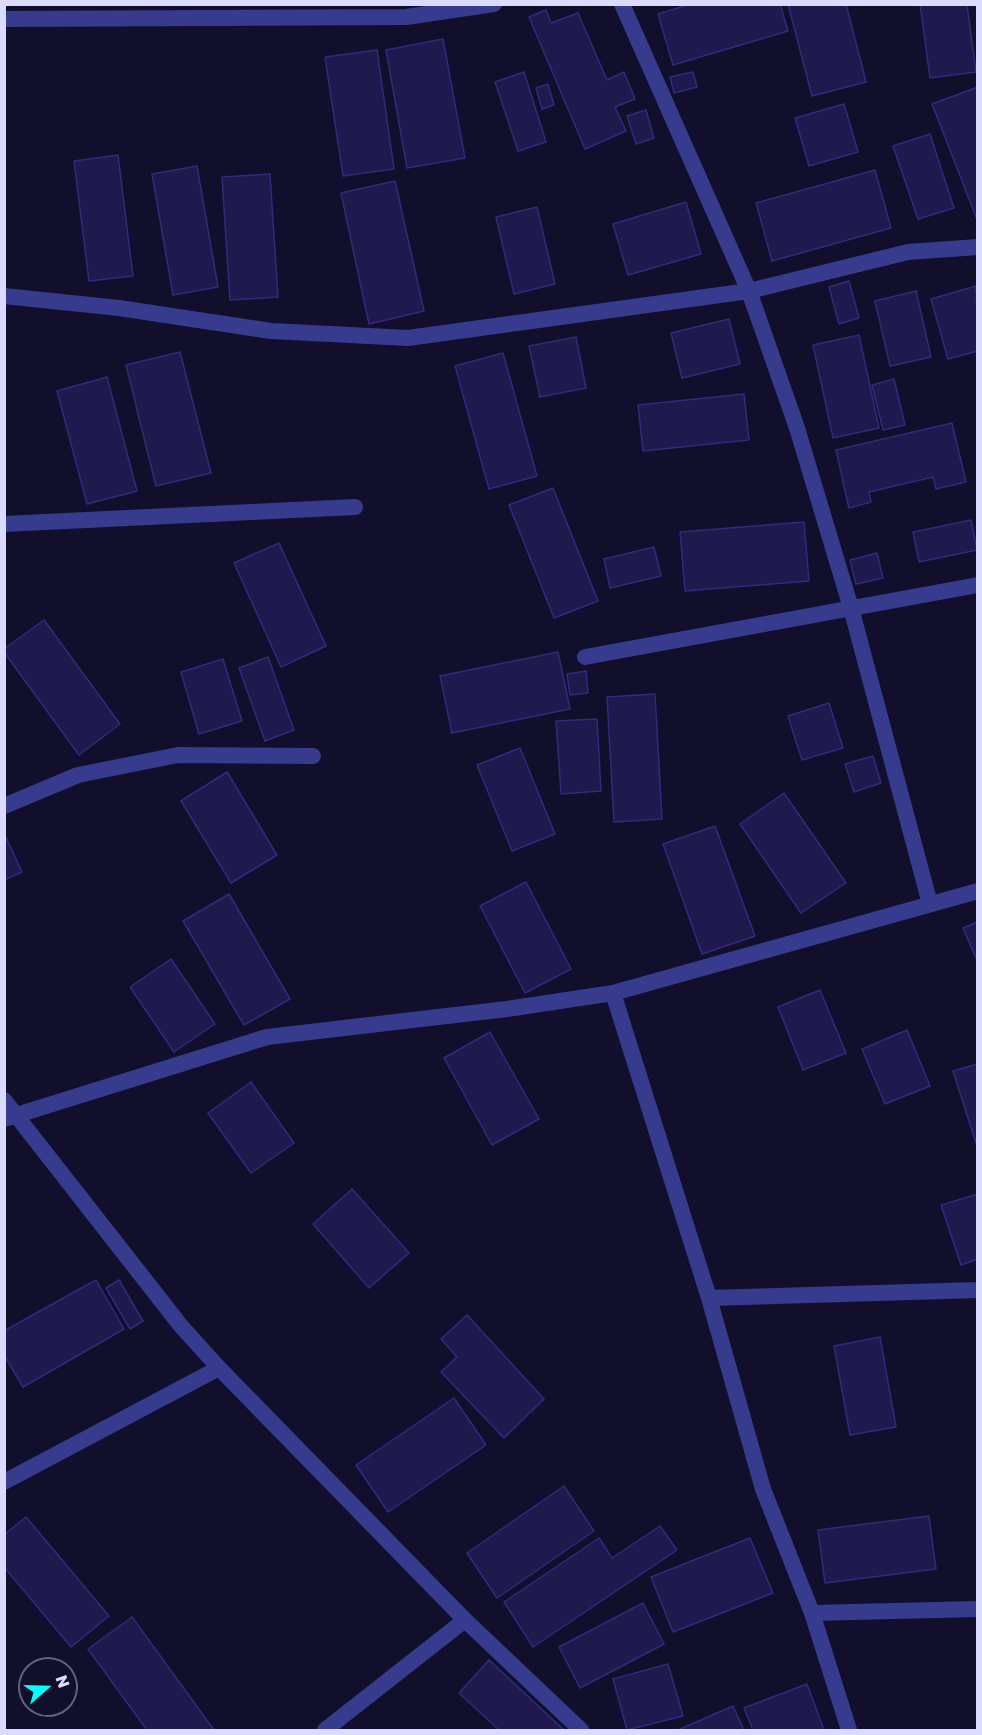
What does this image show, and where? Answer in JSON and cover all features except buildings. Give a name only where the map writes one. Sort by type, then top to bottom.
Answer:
[{"type":"street","points":[[4,19],[406,16],[494,4]]},
{"type":"street","points":[[622,4],[749,291],[796,428],[850,608],[930,904]]},
{"type":"street","points":[[4,296],[119,308],[271,332],[408,338],[749,291],[908,252],[978,247]]},
{"type":"street","points":[[4,524],[355,507]]},
{"type":"street","points":[[585,657],[978,585]]},
{"type":"street","points":[[4,806],[78,776],[178,755],[313,756]]},
{"type":"street","points":[[10,1116],[267,1037],[507,1009],[613,993],[978,891]]},
{"type":"street","points":[[613,993],[710,1298],[763,1489],[812,1613],[849,1731]]},
{"type":"street","points":[[4,1100],[10,1116],[181,1326],[219,1368],[465,1620],[581,1731]]},
{"type":"street","points":[[710,1298],[978,1290]]},
{"type":"street","points":[[4,1482],[219,1368]]},
{"type":"street","points":[[812,1613],[978,1609]]},
{"type":"street","points":[[325,1731],[465,1620]]}]
